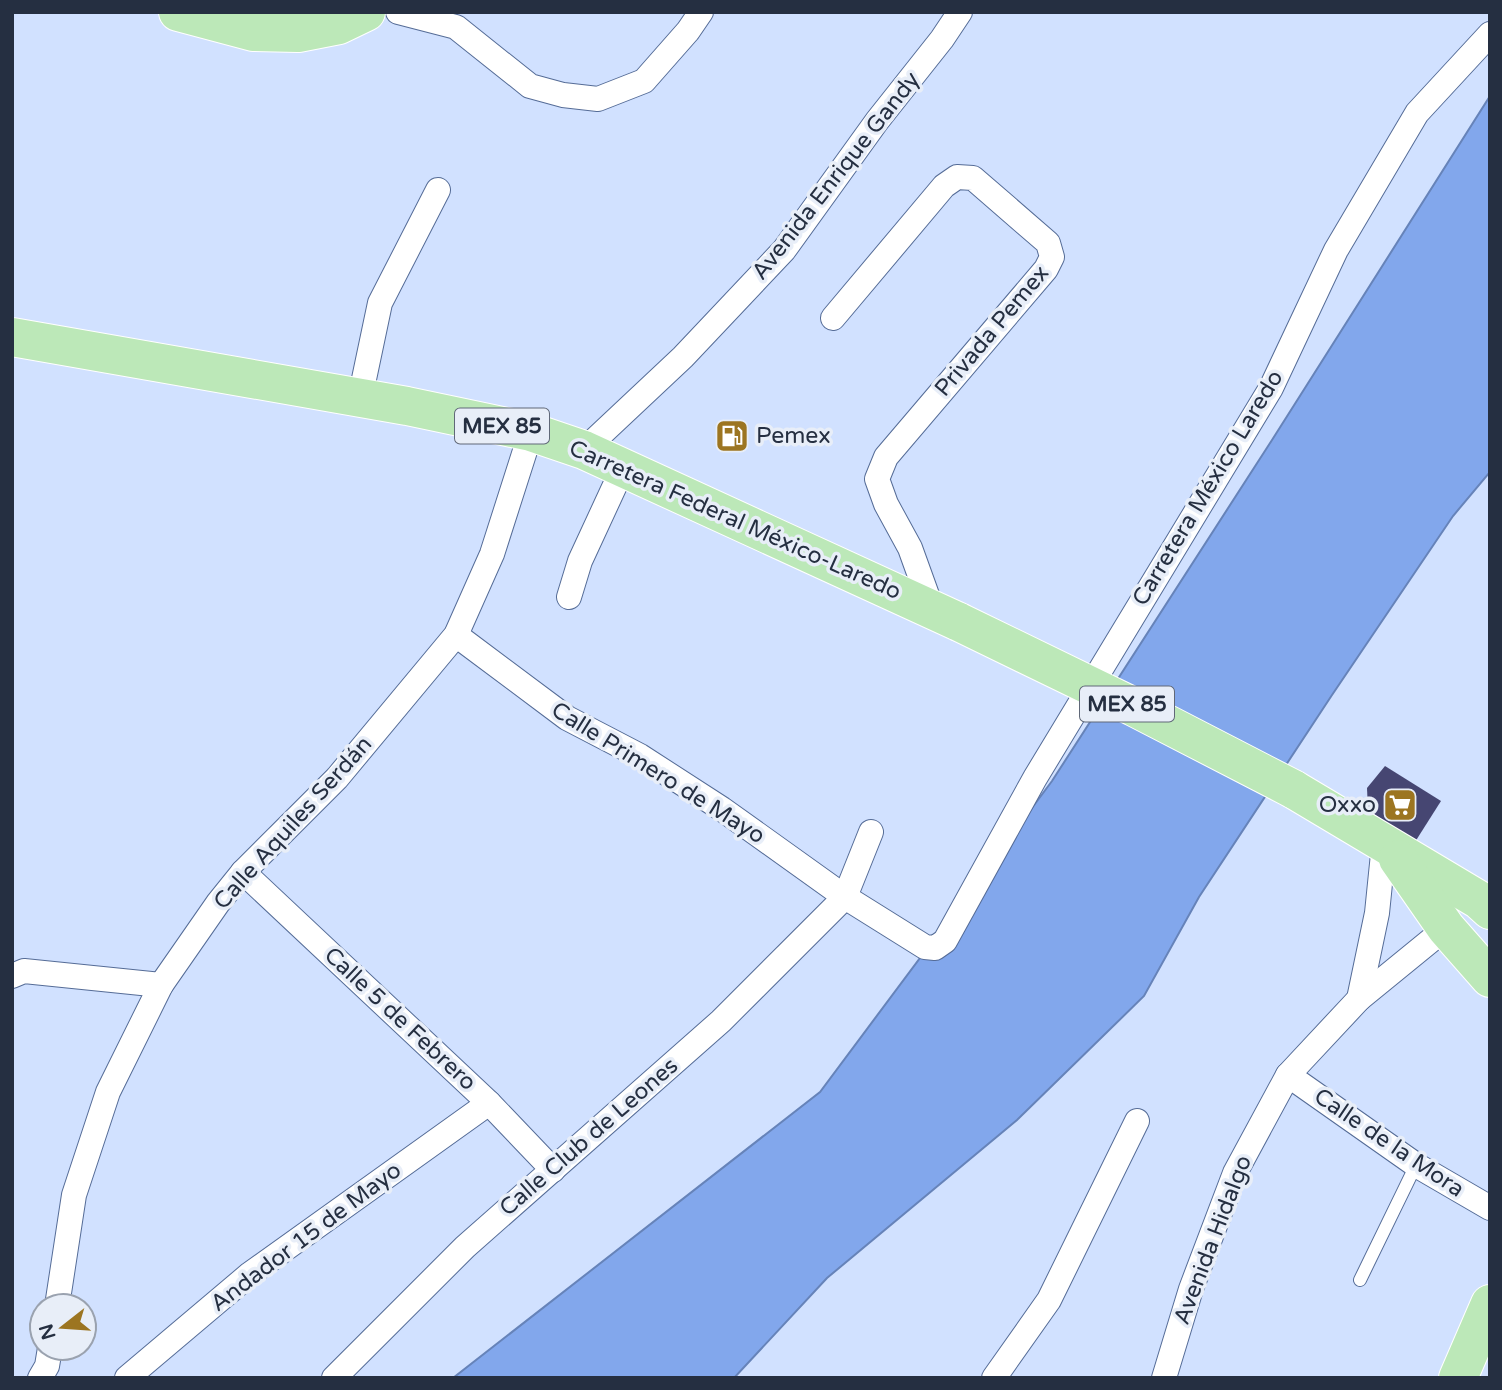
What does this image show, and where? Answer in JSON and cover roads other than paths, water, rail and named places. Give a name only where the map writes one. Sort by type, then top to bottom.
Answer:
[{"type":"main road","points":[[178,12],[253,32],[298,33],[339,25],[366,12]]},
{"type":"main road","name":"Carretera Federal México-Laredo","points":[[12,337],[360,398],[531,432],[584,450],[946,615]]},
{"type":"main road","name":"MEX 85","points":[[946,615],[1293,789],[1387,846],[1486,899]]},
{"type":"main road","name":"MEX 85","points":[[1387,846],[1446,928],[1490,978]]},
{"type":"main road","points":[[1446,928],[1486,899]]},
{"type":"main road","points":[[1458,1378],[1490,1304]]},
{"type":"street","points":[[398,12],[456,27],[530,86],[563,95],[598,99],[645,81],[701,12]]},
{"type":"street","name":"Avenida Enrique Gandy","points":[[584,450],[683,356],[784,250],[960,12]]},
{"type":"street","name":"Carretera México Laredo","points":[[935,948],[945,941],[1035,778],[1271,388],[1336,250],[1417,113],[1490,34]]},
{"type":"street","name":"Privada Pemex","points":[[833,318],[944,186],[957,177],[973,178],[1048,243],[1052,257],[1046,269],[886,457],[877,479],[886,504],[946,615]]},
{"type":"street","points":[[360,398],[380,303],[438,190]]},
{"type":"street","name":"Calle Aquiles Serdán","points":[[59,1292],[74,1195],[108,1092],[161,985],[243,872],[337,778],[456,635],[492,554],[531,432]]},
{"type":"street","points":[[569,597],[580,561],[623,468]]},
{"type":"street","name":"Calle Primero de Mayo","points":[[456,635],[567,718],[640,756],[722,809],[845,897],[925,947],[935,948]]},
{"type":"street","points":[[845,897],[871,832]]},
{"type":"street","points":[[1359,999],[1377,913],[1387,846]]},
{"type":"street","name":"Calle 5 de Febrero","points":[[243,872],[489,1103],[553,1170]]},
{"type":"street","name":"Calle Club de Leones","points":[[334,1378],[465,1247],[721,1021],[845,897]]},
{"type":"street","name":"Avenida Hidalgo","points":[[1164,1378],[1191,1289],[1235,1173],[1288,1075],[1359,999],[1446,928]]},
{"type":"street","points":[[12,976],[23,971],[161,985]]},
{"type":"street","name":"Calle de la Mora","points":[[1288,1075],[1416,1165],[1490,1208]]},
{"type":"street","name":"Andador 15 de Mayo","points":[[127,1378],[250,1274],[489,1103]]},
{"type":"street","points":[[993,1378],[1049,1300],[1138,1121]]},
{"type":"street","points":[[40,1378],[48,1362]]},
{"type":"lane","points":[[1360,1280],[1416,1165]]},
{"type":"water","points":[[1490,96],[1490,472],[1453,516],[1332,695],[1199,897],[1144,996],[1017,1120],[827,1278],[734,1378],[453,1378],[820,1092],[1052,781]]},
{"type":"place","name":"Pemex","points":[[732,436]]},
{"type":"place","name":"Oxxo","points":[[1400,805]]}]
